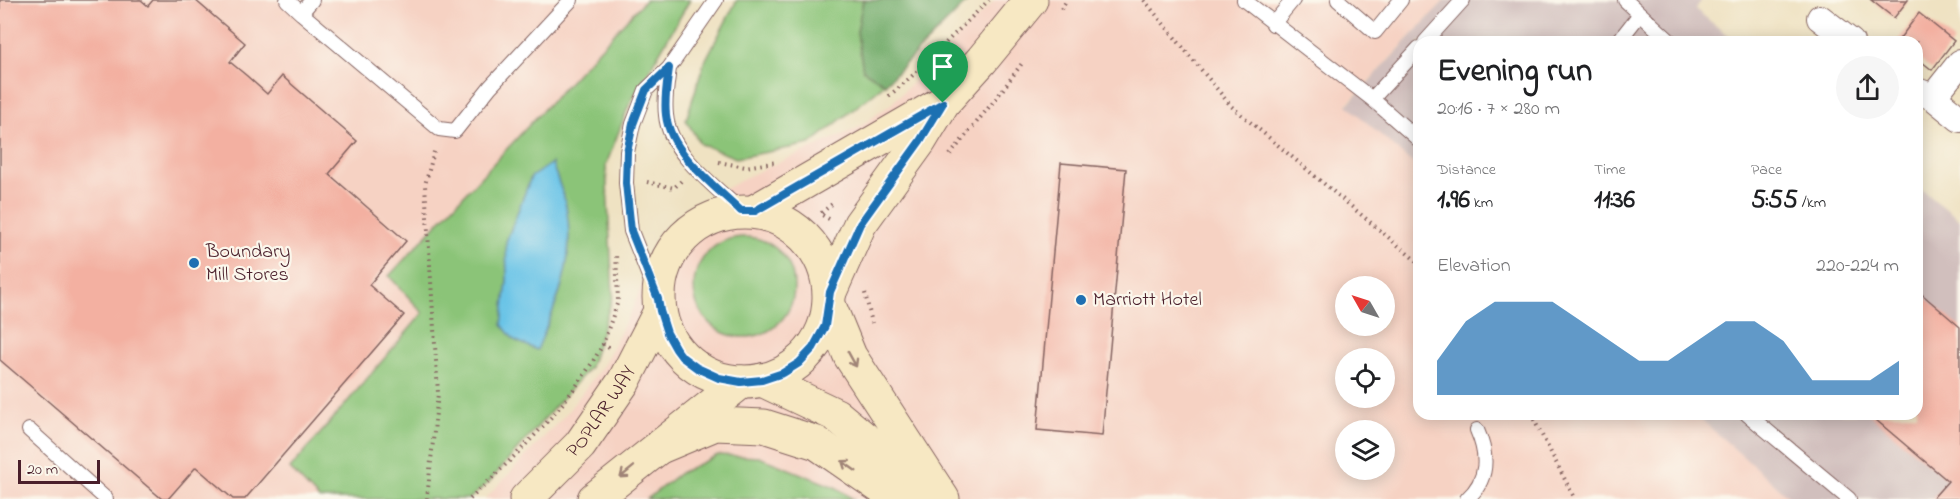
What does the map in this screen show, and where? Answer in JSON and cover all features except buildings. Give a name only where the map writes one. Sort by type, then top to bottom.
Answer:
[{"type":"main road","name":"POPLAR WAY","points":[[594,499],[660,447],[751,381],[783,373],[799,363],[813,348],[825,326],[830,298],[860,224],[920,141],[943,103],[1031,0]]},
{"type":"main road","name":"POPLAR WAY","points":[[526,499],[580,445],[624,381],[659,305],[661,276],[671,252],[686,234],[714,216],[748,211],[943,103]]},
{"type":"main road","points":[[748,211],[777,217],[798,230],[818,252],[826,271],[830,298],[850,356],[943,499]]},
{"type":"main road","points":[[659,305],[667,333],[682,357],[697,368],[719,378],[751,381],[836,415],[939,499]]},
{"type":"main road","points":[[660,447],[715,424],[764,426],[817,443],[897,499]]},
{"type":"street","points":[[1820,18],[1843,36]]},
{"type":"street","points":[[1960,63],[1925,94],[1960,118]]},
{"type":"lane","points":[[287,0],[439,129],[455,131],[490,87],[571,0]]},
{"type":"lane","points":[[301,13],[312,0]]},
{"type":"lane","points":[[659,305],[631,231],[626,183],[627,152],[633,124],[646,90],[669,68],[716,0]]},
{"type":"lane","points":[[1244,0],[1372,99],[1413,135]]},
{"type":"lane","points":[[1273,24],[1293,0]]},
{"type":"lane","points":[[1338,0],[1375,32],[1401,0]]},
{"type":"lane","points":[[1430,36],[1462,0]]},
{"type":"lane","points":[[1624,0],[1664,36]]},
{"type":"lane","points":[[1623,36],[1640,14]]},
{"type":"lane","points":[[1372,99],[1413,55]]},
{"type":"lane","points":[[669,68],[666,116],[674,141],[695,167],[748,211]]},
{"type":"lane","points":[[1754,420],[1849,499]]},
{"type":"lane","points":[[29,430],[106,499]]},
{"type":"lane","points":[[1467,499],[1477,489],[1484,476],[1486,459],[1484,446],[1477,430]]},
{"type":"path","points":[[912,77],[989,0]]},
{"type":"path","points":[[1143,0],[1231,106],[1413,258]]},
{"type":"path","points":[[427,499],[438,393],[425,184],[439,129]]},
{"type":"path","points":[[470,499],[538,433],[586,375],[603,344]]},
{"type":"path","points":[[1534,420],[1575,499]]},
{"type":"shaded area","name":"Boundary Mill Stores","points":[[0,0],[645,0],[389,276],[423,313],[290,469],[319,499],[0,499]]},
{"type":"shaded area","points":[[995,0],[1445,0],[1347,104],[1413,163],[1413,420],[1712,420],[1804,499],[485,499],[565,415],[604,364],[634,305],[654,254],[675,221],[704,200],[759,171],[856,129],[890,105]]},
{"type":"shaded area","points":[[1445,0],[1702,0],[1695,9],[1729,36],[1413,36],[1413,164],[1347,105]]},
{"type":"shaded area","points":[[1923,191],[1960,220],[1960,499],[1791,499],[1702,420],[1923,420]]},
{"type":"green space","points":[[645,0],[690,0],[629,105],[606,165],[613,296],[590,367],[489,482],[469,499],[319,499],[290,469],[423,313],[389,276]]},
{"type":"green space","points":[[737,0],[863,0],[857,32],[863,70],[885,84],[810,144],[736,158],[700,144],[686,120],[704,63]]},
{"type":"green space","points":[[863,0],[969,0],[885,84],[863,70],[857,32]]},
{"type":"green space","points":[[744,237],[763,241],[779,252],[790,268],[794,287],[790,306],[779,322],[763,333],[744,337],[725,333],[709,322],[698,306],[694,287],[698,268],[709,252],[725,241]]},
{"type":"green space","points":[[718,455],[759,457],[837,488],[853,499],[647,499],[680,473]]},
{"type":"water","points":[[552,163],[566,206],[569,231],[568,249],[562,283],[537,350],[514,340],[502,325],[507,280],[506,242],[531,177]]},
{"type":"place","name":"Boundary Mill Stores","points":[[194,263]]},
{"type":"place","name":"Marriott Hotel","points":[[1081,300]]},
{"type":"route","points":[[669,68],[666,116],[674,141],[695,167],[741,211],[755,211],[943,103],[920,141],[860,224],[830,292],[825,326],[813,348],[799,363],[783,373],[762,380],[741,382],[719,378],[697,368],[682,357],[667,333],[658,299],[631,231],[626,183],[627,152],[633,124],[646,90],[669,68]]}]
